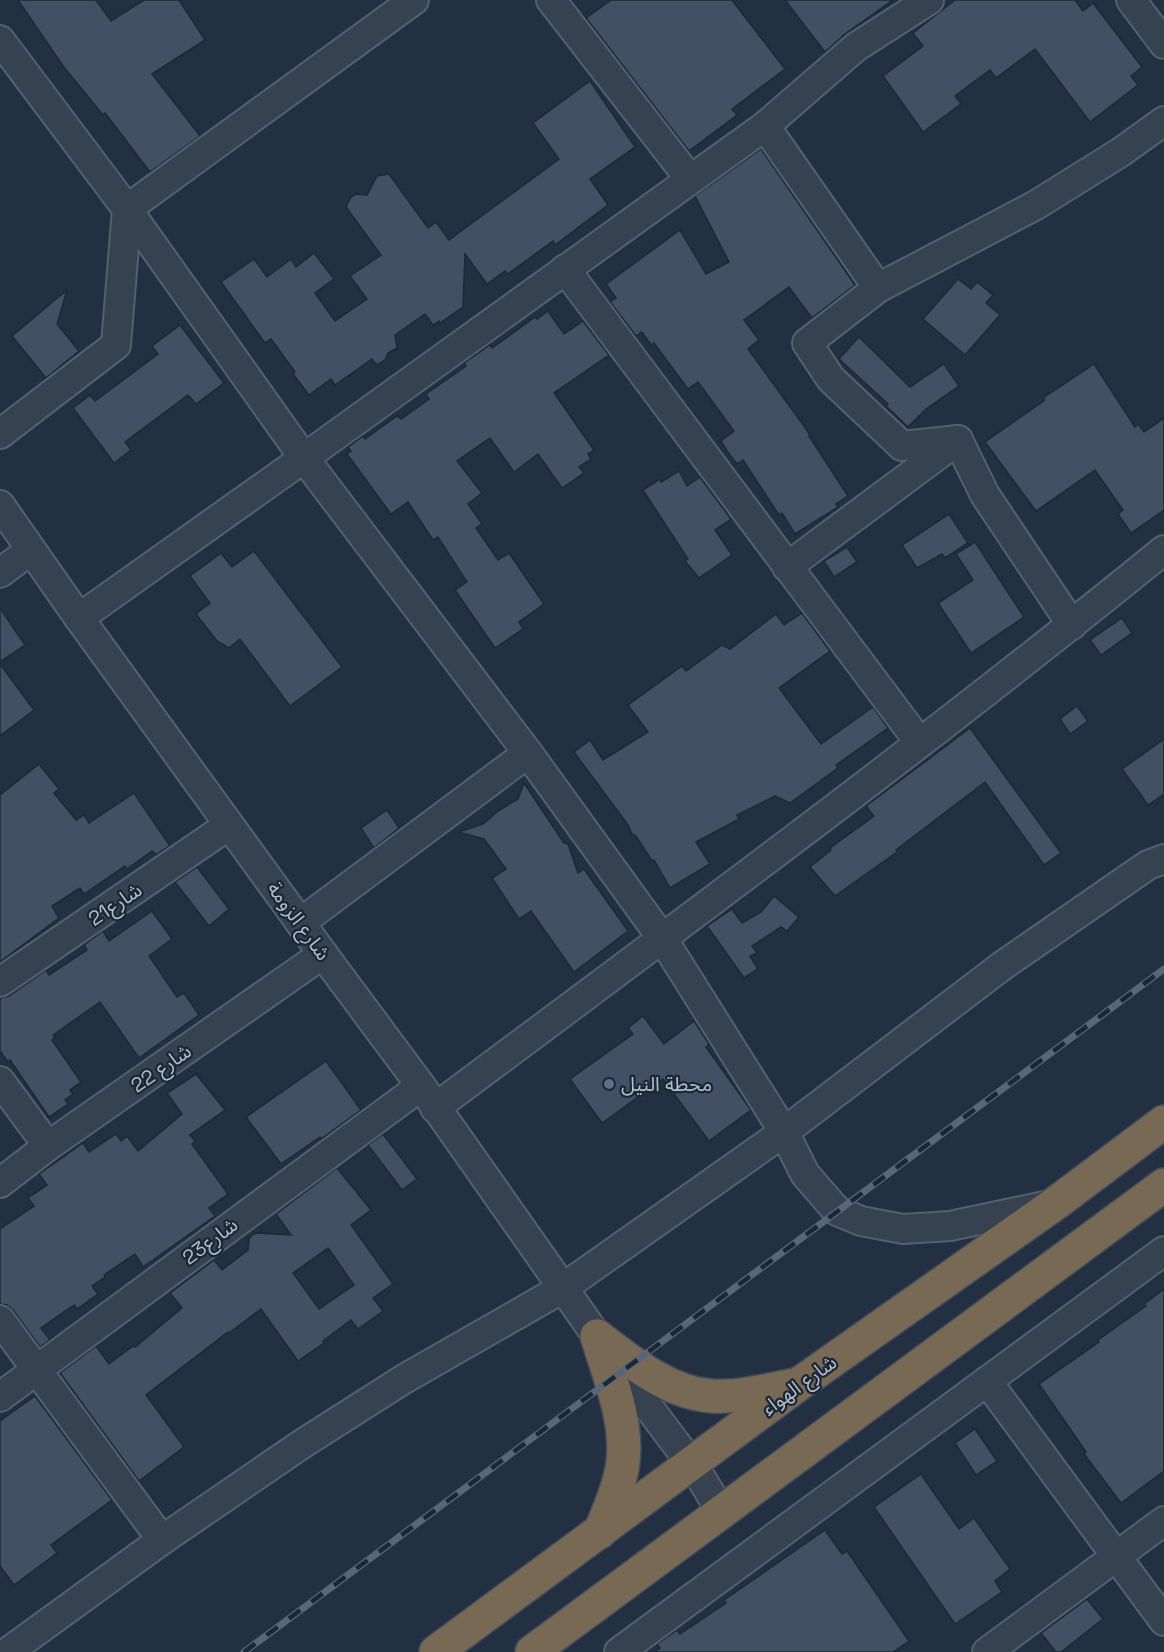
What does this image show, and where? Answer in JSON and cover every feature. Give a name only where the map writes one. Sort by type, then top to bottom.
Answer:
[{"type":"highway","name":"شارع الهواء","points":[[436,1652],[799,1384],[1056,1203],[1164,1122]]},
{"type":"highway","points":[[532,1652],[1164,1185]]},
{"type":"highway","points":[[597,1336],[634,1364],[664,1382],[688,1392],[711,1396],[736,1396],[799,1384]]},
{"type":"highway","points":[[597,1336],[618,1407],[624,1446],[618,1483],[600,1532]]},
{"type":"street","points":[[0,434],[116,345],[127,209],[414,0]]},
{"type":"street","points":[[551,0],[690,179]]},
{"type":"street","points":[[79,618],[765,126],[856,47],[929,0]]},
{"type":"street","points":[[1131,0],[1164,44]]},
{"type":"street","points":[[0,40],[127,209],[304,458],[528,753],[662,938],[784,1132],[805,1174],[837,1211],[861,1221],[903,1229],[950,1226],[1056,1203]]},
{"type":"street","points":[[958,440],[902,446],[831,379],[807,343],[878,288],[1036,205],[1121,152],[1164,121]]},
{"type":"street","points":[[765,126],[878,288]]},
{"type":"street","points":[[565,269],[920,743]]},
{"type":"street","points":[[787,567],[958,440]]},
{"type":"street","points":[[958,440],[986,495],[1072,625]]},
{"type":"street","name":"شارع الزومة","points":[[0,505],[79,618],[428,1097],[597,1336],[692,1465],[722,1513]]},
{"type":"street","points":[[0,573],[31,550]]},
{"type":"street","name":"شارع23","points":[[0,1397],[428,1097],[662,938],[920,743],[1164,550]]},
{"type":"street","points":[[300,923],[528,753]]},
{"type":"street","name":"شارع21","points":[[0,982],[229,825]]},
{"type":"street","points":[[8,1652],[162,1540],[302,1444],[404,1379],[563,1288],[784,1132],[1002,966],[1148,865],[1164,859]]},
{"type":"street","name":"شارع 22","points":[[0,1183],[48,1146],[322,954]]},
{"type":"street","points":[[0,1081],[48,1146]]},
{"type":"street","points":[[619,1652],[1164,1251]]},
{"type":"street","points":[[0,1320],[162,1540]]},
{"type":"street","points":[[987,1381],[1164,1621]]},
{"type":"street","points":[[987,1652],[1164,1521]]},
{"type":"building","points":[[18,0],[96,0],[111,21],[144,0],[179,0],[205,40],[152,74],[200,136],[150,172],[105,113],[103,115],[63,66]]},
{"type":"building","points":[[611,0],[732,0],[785,69],[732,109],[737,115],[689,151],[586,18]]},
{"type":"building","points":[[785,0],[893,0],[845,34],[825,52]]},
{"type":"building","points":[[955,0],[1075,0],[1083,11],[1093,3],[1142,67],[1131,76],[1138,85],[1090,122],[1035,49],[996,78],[990,70],[955,96],[961,104],[923,132],[883,76],[923,46],[913,33]]},
{"type":"building","points":[[590,81],[635,147],[590,179],[608,205],[555,245],[553,241],[508,274],[505,271],[487,284],[465,254],[463,307],[440,323],[439,321],[433,325],[425,314],[395,335],[397,348],[388,353],[386,359],[377,365],[372,359],[335,385],[331,379],[309,395],[271,339],[265,343],[221,282],[254,259],[267,277],[291,259],[296,267],[314,253],[334,279],[315,293],[335,321],[367,299],[350,276],[381,255],[346,207],[351,197],[356,194],[367,195],[377,176],[389,174],[428,228],[436,222],[449,240],[559,159],[533,123]]},
{"type":"building","points":[[761,149],[855,285],[812,318],[789,287],[744,320],[759,340],[748,349],[804,426],[848,496],[836,504],[838,507],[795,534],[782,513],[779,515],[743,460],[737,464],[727,451],[721,441],[734,431],[698,382],[688,389],[654,343],[651,345],[642,332],[636,336],[610,302],[616,298],[606,284],[680,230],[706,274],[729,262],[695,196]]},
{"type":"building","points":[[958,279],[971,289],[977,282],[993,295],[986,303],[1000,315],[965,355],[923,319]]},
{"type":"building","points":[[67,290],[57,324],[79,351],[46,378],[12,336]]},
{"type":"building","points":[[548,311],[564,334],[583,321],[609,355],[554,393],[594,450],[588,454],[591,459],[579,467],[584,473],[562,488],[538,454],[514,472],[490,438],[457,461],[482,493],[468,504],[482,524],[476,528],[498,560],[509,553],[544,604],[519,622],[523,629],[495,648],[455,590],[467,582],[438,537],[433,540],[408,502],[391,514],[347,454],[351,451],[348,447],[363,436],[365,439],[397,416],[401,419],[429,399],[426,394],[466,366],[464,363],[490,345],[492,348],[535,317],[537,319]]},
{"type":"building","points":[[180,325],[224,383],[196,404],[188,395],[125,442],[131,450],[114,463],[73,408],[90,395],[95,401],[158,354],[152,346]]},
{"type":"building","points":[[859,337],[910,387],[944,364],[959,386],[926,409],[908,427],[886,406],[888,404],[839,359]]},
{"type":"building","points":[[1094,364],[1135,427],[1138,424],[1144,432],[1164,418],[1164,510],[1131,533],[1118,514],[1123,510],[1095,470],[1036,511],[985,442],[1045,400],[1043,398]]},
{"type":"building","points":[[679,471],[687,486],[700,477],[731,519],[715,530],[732,555],[699,578],[685,561],[688,559],[643,490]]},
{"type":"building","points":[[949,514],[968,543],[945,558],[942,554],[917,568],[902,545]]},
{"type":"building","points":[[975,542],[1024,617],[971,653],[938,603],[973,580],[956,554]]},
{"type":"building","points":[[847,547],[857,562],[834,577],[824,561]]},
{"type":"building","points":[[254,551],[342,667],[290,706],[240,639],[229,648],[217,641],[196,614],[210,603],[190,576],[221,553],[232,567]]},
{"type":"building","points":[[0,608],[25,645],[0,662]]},
{"type":"building","points":[[802,613],[830,651],[779,688],[821,744],[873,707],[888,728],[836,765],[838,768],[790,803],[775,796],[737,815],[739,819],[696,842],[710,864],[670,888],[654,860],[652,861],[636,836],[632,834],[628,825],[574,752],[590,740],[603,760],[648,732],[628,705],[682,666],[686,671],[722,645],[730,649],[776,614],[784,625]]},
{"type":"building","points":[[1122,618],[1132,633],[1101,655],[1090,640]]},
{"type":"building","points":[[0,664],[34,710],[0,736]]},
{"type":"building","points":[[1077,706],[1088,721],[1070,734],[1060,719]]},
{"type":"building","points":[[970,728],[1061,853],[1044,865],[985,782],[896,850],[897,852],[835,896],[810,867],[831,850],[830,848],[874,816],[866,806]]},
{"type":"building","points":[[1164,739],[1164,794],[1148,805],[1122,769]]},
{"type":"building","points":[[39,764],[59,789],[54,793],[76,820],[84,815],[89,823],[134,793],[170,846],[156,855],[152,851],[127,869],[125,866],[84,894],[80,888],[52,906],[59,918],[0,962],[0,795]]},
{"type":"building","points":[[524,783],[564,843],[568,844],[578,873],[584,869],[628,931],[574,972],[531,911],[519,919],[492,878],[506,869],[484,839],[458,832],[483,824],[498,811],[518,799]]},
{"type":"building","points":[[387,810],[399,828],[374,848],[361,828]]},
{"type":"building","points":[[197,867],[229,909],[209,926],[175,882]]},
{"type":"building","points":[[774,896],[799,917],[787,931],[781,927],[752,946],[757,953],[750,956],[758,969],[744,978],[707,926],[732,909],[742,923],[761,912]]},
{"type":"building","points":[[152,911],[172,939],[149,956],[177,997],[184,993],[199,1015],[139,1058],[100,1002],[53,1035],[55,1037],[52,1040],[81,1082],[70,1090],[73,1094],[65,1100],[68,1104],[49,1117],[10,1060],[8,1062],[0,1051],[0,998],[9,996],[46,970],[49,975],[87,950],[84,945],[103,931],[109,941]]},
{"type":"building","points":[[643,1016],[664,1044],[694,1021],[709,1044],[706,1047],[751,1110],[709,1141],[663,1079],[602,1123],[570,1079],[633,1034],[628,1028]]},
{"type":"building","points":[[326,1061],[361,1110],[281,1164],[246,1117]]},
{"type":"building","points":[[196,1074],[225,1110],[190,1135],[195,1141],[192,1144],[228,1194],[209,1208],[215,1216],[143,1267],[135,1254],[104,1275],[105,1277],[92,1286],[98,1294],[77,1309],[74,1305],[41,1328],[50,1340],[40,1347],[13,1310],[7,1305],[0,1304],[0,1229],[34,1206],[28,1198],[47,1185],[39,1174],[83,1143],[89,1152],[116,1134],[121,1141],[127,1136],[138,1151],[182,1114],[167,1093]]},
{"type":"building","points":[[383,1134],[417,1179],[402,1190],[368,1145]]},
{"type":"building","points":[[337,1168],[371,1210],[351,1225],[393,1284],[373,1298],[383,1311],[358,1329],[351,1320],[298,1361],[261,1309],[146,1395],[184,1447],[139,1481],[60,1373],[96,1346],[109,1364],[133,1346],[135,1347],[182,1308],[170,1293],[214,1260],[222,1270],[248,1250],[249,1239],[252,1235],[257,1233],[291,1235],[276,1214]],"holes":[[[328,1248],[354,1285],[319,1309],[293,1273]]]},
{"type":"building","points":[[1164,1289],[1164,1471],[1121,1503],[1084,1454],[1086,1452],[1039,1384],[1099,1342],[1098,1340],[1146,1306],[1144,1304]]},
{"type":"building","points":[[35,1396],[112,1500],[51,1545],[57,1553],[14,1585],[0,1566],[0,1421]]},
{"type":"building","points":[[975,1429],[997,1461],[976,1475],[955,1443]]},
{"type":"building","points":[[921,1474],[959,1529],[974,1518],[1010,1569],[995,1581],[1002,1592],[955,1624],[874,1507]]},
{"type":"building","points":[[825,1530],[842,1554],[847,1551],[909,1641],[893,1652],[654,1652],[660,1648],[657,1644],[677,1630],[680,1634],[726,1603],[724,1600]]},
{"type":"building","points":[[1087,1599],[1103,1619],[1061,1652],[1056,1652],[1041,1633]]},
{"type":"railway","points":[[244,1652],[1164,969]]},
{"type":"place","name":"محطة النيل","points":[[609,1084]]}]
